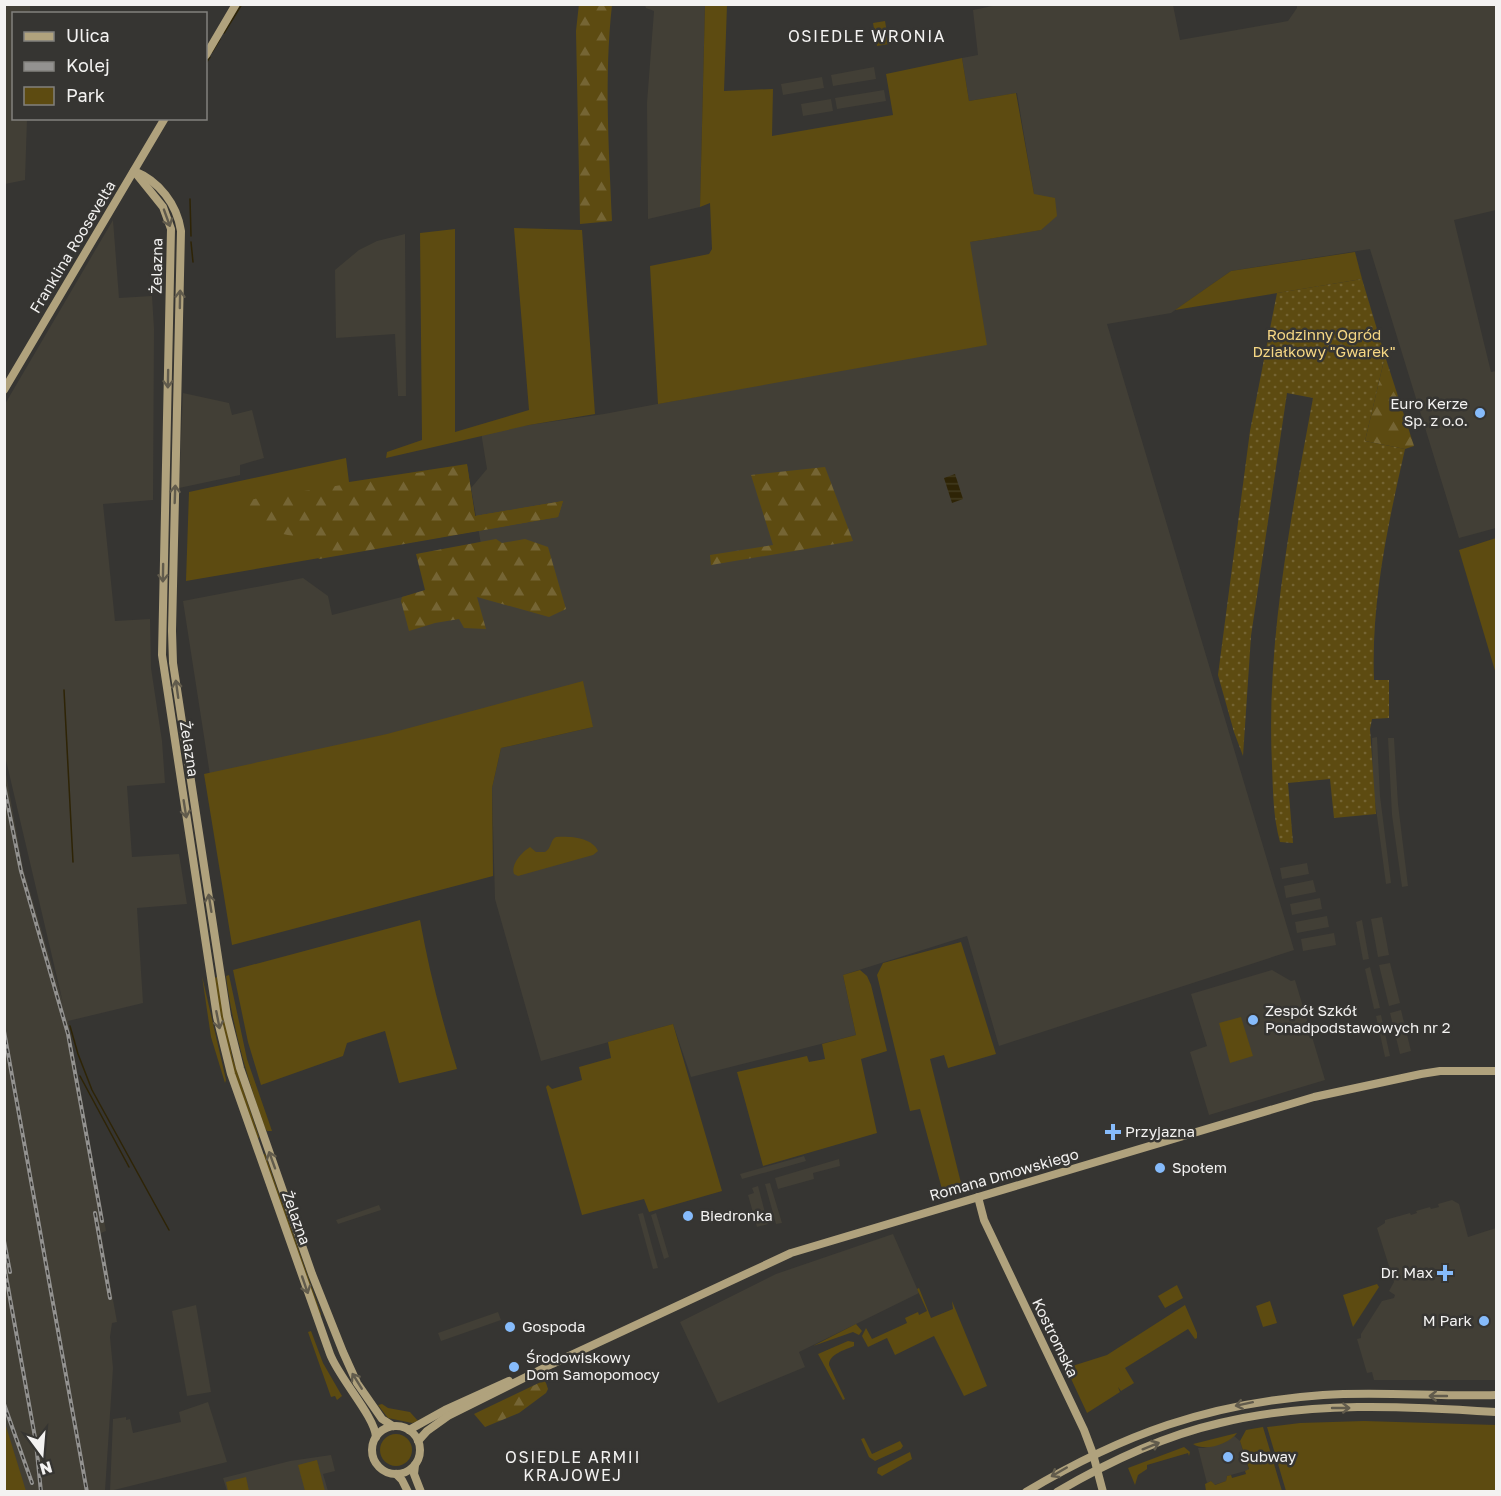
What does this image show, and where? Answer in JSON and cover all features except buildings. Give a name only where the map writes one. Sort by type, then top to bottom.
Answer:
[{"type":"street","points":[[207,53],[236,4]]},
{"type":"street","name":"Franklina Roosevelta","points":[[4,390],[164,120]]},
{"type":"street","name":"Żelazna","points":[[134,171],[144,176],[166,195],[177,214],[181,231],[173,663],[227,1016],[243,1077],[339,1342],[357,1383],[382,1419],[393,1426]]},
{"type":"street","name":"Żelazna","points":[[134,171],[163,207],[171,229],[162,656],[217,1017],[232,1077],[330,1354],[343,1381],[374,1427],[376,1437]]},
{"type":"street","name":"Romana Dmowskiego","points":[[410,1430],[791,1253],[1324,1095],[1440,1071],[1497,1071]]},
{"type":"street","name":"Kostromska","points":[[978,1197],[984,1220],[1084,1430],[1103,1491]]},
{"type":"street","points":[[1026,1491],[1093,1454],[1172,1422],[1258,1401],[1325,1395],[1497,1395]]},
{"type":"street","points":[[1057,1491],[1097,1469],[1191,1431],[1261,1415],[1333,1408],[1497,1412]]},
{"type":"street","name":"Romana Dmowskiego","points":[[418,1441],[447,1413]]},
{"type":"street","points":[[415,1466],[406,1472],[396,1474],[384,1471],[375,1461],[372,1448],[376,1437],[393,1426],[410,1430],[418,1441],[420,1454],[414,1474],[421,1491]]},
{"type":"street","points":[[396,1474],[408,1491]]},
{"type":"shaded area","points":[[5,4],[30,5],[30,12],[12,12],[12,120],[27,120],[25,180],[5,184]]},
{"type":"shaded area","points":[[1002,4],[1173,5],[1180,40],[1288,21],[1297,5],[1496,5],[1496,210],[1454,220],[1491,372],[1496,371],[1496,528],[1459,538],[1370,249],[1231,271],[1171,313],[1107,324],[1294,950],[999,1046],[967,936],[843,975],[856,1035],[691,1077],[673,1024],[541,1061],[495,899],[492,788],[501,748],[593,727],[384,735],[210,775],[183,601],[303,578],[328,596],[332,615],[425,591],[482,550],[471,488],[487,469],[481,432],[604,414],[764,384],[970,242],[1040,230],[1017,93],[969,101],[962,58],[978,55],[973,10]]},
{"type":"shaded area","points":[[645,5],[705,5],[700,207],[648,219],[647,103],[654,11],[646,8]]},
{"type":"shaded area","points":[[874,67],[876,79],[833,86],[831,75]]},
{"type":"shaded area","points":[[822,77],[824,88],[783,95],[781,84]]},
{"type":"shaded area","points":[[884,90],[886,101],[837,109],[835,98]]},
{"type":"shaded area","points":[[831,99],[833,111],[803,116],[801,104]]},
{"type":"shaded area","points":[[113,220],[119,298],[152,296],[154,329],[153,500],[103,504],[115,621],[150,619],[151,668],[162,741],[165,783],[127,786],[132,857],[179,854],[187,904],[137,908],[143,1003],[68,1021],[106,1231],[101,1233],[117,1322],[112,1323],[110,1337],[113,1368],[105,1491],[5,1491],[4,763],[23,868],[63,1003],[5,756],[5,404]]},
{"type":"shaded area","points":[[405,234],[406,396],[398,396],[395,334],[336,338],[335,270],[359,250],[377,241]]},
{"type":"shaded area","points":[[183,393],[229,403],[232,415],[252,410],[264,458],[240,465],[240,475],[179,488]]},
{"type":"shaded area","points":[[955,474],[963,499],[952,503],[944,478]]},
{"type":"shaded area","points":[[1377,737],[1380,796],[1391,883],[1386,884],[1373,786],[1372,738]]},
{"type":"shaded area","points":[[1388,738],[1394,738],[1398,804],[1408,886],[1402,887],[1392,815]]},
{"type":"shaded area","points":[[1307,863],[1309,874],[1282,879],[1280,868]]},
{"type":"shaded area","points":[[1313,880],[1316,892],[1286,898],[1284,886]]},
{"type":"shaded area","points":[[1320,898],[1322,909],[1292,915],[1290,904]]},
{"type":"shaded area","points":[[1327,916],[1329,927],[1297,933],[1295,922]]},
{"type":"shaded area","points":[[1382,917],[1389,955],[1378,957],[1371,919]]},
{"type":"shaded area","points":[[1362,920],[1369,959],[1363,960],[1356,922]]},
{"type":"shaded area","points":[[1334,933],[1336,945],[1303,951],[1301,939]]},
{"type":"shaded area","points":[[1390,963],[1400,1003],[1389,1006],[1379,965]]},
{"type":"shaded area","points":[[1370,967],[1380,1008],[1374,1009],[1365,969]]},
{"type":"shaded area","name":"Zespół Szkół Ponadpodstawowych nr 2","points":[[1272,970],[1291,981],[1295,980],[1325,1080],[1209,1115],[1190,1052],[1207,1046],[1191,994]]},
{"type":"shaded area","points":[[1401,1010],[1411,1051],[1400,1054],[1390,1013]]},
{"type":"shaded area","points":[[1381,1015],[1390,1056],[1385,1057],[1376,1016]]},
{"type":"shaded area","points":[[804,1156],[806,1161],[742,1179],[740,1174]]},
{"type":"shaded area","points":[[839,1159],[840,1166],[813,1173],[814,1179],[778,1189],[775,1178]]},
{"type":"shaded area","points":[[770,1183],[782,1223],[776,1224],[765,1184]]},
{"type":"shaded area","points":[[758,1186],[768,1224],[757,1227],[748,1195],[754,1193],[752,1188]]},
{"type":"shaded area","points":[[1452,1200],[1459,1204],[1468,1237],[1496,1228],[1496,1380],[1374,1380],[1372,1372],[1367,1373],[1357,1339],[1361,1338],[1361,1334],[1382,1301],[1394,1298],[1395,1295],[1389,1291],[1394,1282],[1377,1228],[1385,1223],[1385,1220],[1410,1213],[1411,1215],[1430,1207],[1431,1209],[1439,1207],[1438,1204]]},
{"type":"shaded area","points":[[379,1205],[381,1210],[338,1224],[336,1220]]},
{"type":"shaded area","points":[[643,1213],[658,1268],[653,1269],[638,1214]]},
{"type":"shaded area","points":[[656,1213],[669,1257],[664,1259],[651,1215]]},
{"type":"shaded area","points":[[893,1234],[919,1293],[799,1352],[805,1367],[718,1403],[680,1322],[776,1274]]},
{"type":"shaded area","points":[[196,1305],[211,1392],[187,1396],[172,1311]]},
{"type":"shaded area","points":[[498,1312],[501,1320],[441,1341],[438,1333]]},
{"type":"shaded area","points":[[208,1402],[227,1462],[110,1491],[113,1419],[126,1417],[126,1420],[130,1419],[133,1433],[181,1422],[179,1412]]},
{"type":"shaded area","points":[[1234,1436],[1240,1441],[1249,1470],[1227,1476],[1226,1481],[1214,1485],[1211,1481],[1207,1483],[1198,1448],[1227,1441]]},
{"type":"shaded area","points":[[331,1455],[335,1471],[323,1474],[328,1491],[227,1491],[223,1478],[290,1461]]},
{"type":"green space","points":[[579,4],[612,5],[608,86],[612,221],[580,224],[576,31]]},
{"type":"green space","points":[[705,5],[727,5],[724,91],[773,89],[772,136],[893,115],[886,74],[962,58],[969,101],[1016,93],[1034,194],[1055,198],[1057,216],[1041,230],[970,242],[987,345],[658,404],[650,266],[709,254],[712,249],[710,203],[700,207]]},
{"type":"green space","points":[[885,21],[889,44],[877,46],[873,23]]},
{"type":"green space","points":[[514,228],[582,230],[595,414],[529,425],[386,458],[387,452],[422,440],[420,233],[455,229],[455,432],[529,410]]},
{"type":"green space","points":[[1355,252],[1362,279],[1175,310],[1231,271]]},
{"type":"green space","name":"Rodzinny Ogród Działkowy \"Gwarek\"","points":[[1362,279],[1385,356],[1365,441],[1405,449],[1387,534],[1375,622],[1374,680],[1389,680],[1389,718],[1372,719],[1370,729],[1376,814],[1334,818],[1330,779],[1288,783],[1293,843],[1280,842],[1273,784],[1271,719],[1273,673],[1282,580],[1313,398],[1287,393],[1251,636],[1243,756],[1218,675],[1250,431],[1277,293]]},
{"type":"green space","points":[[1385,356],[1414,446],[1405,449],[1365,441]]},
{"type":"green space","points":[[346,458],[349,482],[467,464],[475,516],[563,501],[558,517],[186,581],[189,492]]},
{"type":"green space","points":[[467,465],[475,516],[563,501],[558,517],[319,559],[306,539],[274,532],[263,524],[245,517],[235,502]]},
{"type":"green space","points":[[825,467],[853,541],[711,565],[710,555],[773,545],[751,475]]},
{"type":"green space","points":[[1496,538],[1496,674],[1459,550]]},
{"type":"green space","points":[[496,539],[502,543],[525,539],[548,547],[566,609],[549,617],[477,597],[486,629],[464,628],[459,619],[409,631],[402,597],[425,590],[416,554]]},
{"type":"green space","points":[[583,681],[593,727],[501,748],[492,788],[493,876],[232,945],[204,774],[387,734]]},
{"type":"green space","points":[[556,837],[586,840],[598,851],[593,855],[518,876],[514,874],[515,863],[523,852],[530,847],[536,852],[545,852]]},
{"type":"green space","points":[[420,920],[436,995],[457,1069],[399,1083],[385,1031],[347,1043],[343,1056],[261,1085],[248,1042],[233,970]]},
{"type":"green space","points":[[961,942],[996,1054],[948,1068],[944,1055],[930,1059],[961,1183],[942,1189],[920,1109],[910,1111],[877,975],[883,963]]},
{"type":"green space","points":[[860,970],[867,976],[871,985],[887,1051],[861,1059],[877,1133],[763,1166],[737,1072],[807,1056],[809,1062],[825,1059],[822,1044],[856,1035],[843,975]]},
{"type":"green space","points":[[229,975],[247,1059],[272,1131],[267,1131],[265,1128],[241,1053],[229,996],[226,976]]},
{"type":"green space","points":[[202,976],[226,1080],[225,1083],[211,1037]]},
{"type":"green space","points":[[217,977],[232,1056],[258,1139],[235,1077],[223,1030],[214,978]]},
{"type":"green space","points":[[1241,1017],[1253,1056],[1230,1063],[1219,1023]]},
{"type":"green space","points":[[673,1024],[722,1191],[649,1212],[644,1199],[582,1215],[546,1087],[548,1085],[552,1089],[582,1080],[579,1067],[611,1058],[608,1042]]},
{"type":"green space","points":[[265,1154],[321,1314],[320,1316],[263,1155]]},
{"type":"green space","points":[[1377,1284],[1379,1287],[1353,1327],[1343,1295]]},
{"type":"green space","points":[[1177,1285],[1183,1298],[1165,1308],[1158,1296]]},
{"type":"green space","points":[[919,1288],[931,1318],[953,1309],[952,1301],[987,1386],[964,1396],[934,1336],[895,1355],[887,1338],[868,1347],[862,1336],[866,1328],[872,1339],[907,1323],[905,1318],[927,1311],[917,1289]]},
{"type":"green space","points":[[1270,1301],[1277,1323],[1263,1327],[1256,1306]]},
{"type":"green space","points":[[1185,1305],[1197,1338],[1195,1339],[1188,1329],[1125,1368],[1134,1383],[1121,1391],[1118,1387],[1120,1392],[1087,1413],[1066,1368],[1107,1355]]},
{"type":"green space","points":[[856,1324],[862,1331],[859,1335],[853,1332],[813,1346]]},
{"type":"green space","points":[[311,1331],[323,1363],[342,1396],[337,1400],[335,1396],[331,1397],[308,1332]]},
{"type":"green space","points":[[848,1341],[854,1342],[854,1346],[835,1355],[829,1365],[845,1399],[843,1400],[818,1354]]},
{"type":"green space","points":[[545,1380],[548,1389],[546,1393],[519,1413],[485,1427],[474,1414]]},
{"type":"green space","points":[[382,1404],[388,1408],[410,1412],[418,1421],[412,1423],[388,1418],[378,1405]]},
{"type":"green space","points":[[1364,1421],[1496,1425],[1496,1491],[1286,1491],[1267,1427],[1300,1423]]},
{"type":"green space","points":[[5,1423],[26,1491],[5,1491]]},
{"type":"green space","points":[[1263,1427],[1282,1491],[1206,1491],[1205,1484],[1211,1481],[1215,1485],[1226,1481],[1227,1476],[1231,1475],[1232,1478],[1246,1474],[1245,1471],[1249,1469],[1240,1441],[1246,1430]]},
{"type":"green space","points":[[1237,1433],[1216,1446],[1204,1447],[1193,1444]]},
{"type":"green space","points":[[396,1434],[407,1439],[412,1450],[407,1461],[396,1466],[385,1461],[380,1450],[385,1439]]},
{"type":"green space","points":[[864,1438],[872,1454],[900,1441],[903,1446],[875,1461],[869,1457],[861,1439]]},
{"type":"green space","points":[[1184,1447],[1190,1452],[1189,1456],[1188,1453],[1147,1465],[1147,1469],[1138,1475],[1135,1485],[1128,1468]]},
{"type":"green space","points":[[910,1452],[912,1459],[882,1476],[877,1473],[878,1468]]},
{"type":"green space","points":[[317,1460],[325,1491],[305,1491],[298,1465]]},
{"type":"green space","points":[[246,1477],[249,1491],[228,1491],[226,1482]]},
{"type":"waterway","points":[[224,33],[242,4]]},
{"type":"waterway","points":[[212,52],[220,39]]},
{"type":"waterway","points":[[207,62],[210,57]]},
{"type":"waterway","points":[[190,199],[191,236]]},
{"type":"waterway","points":[[191,242],[193,262]]},
{"type":"waterway","points":[[64,690],[73,862]]},
{"type":"waterway","points":[[70,1026],[92,1090],[169,1230]]},
{"type":"waterway","points":[[80,1076],[129,1167]]},
{"type":"railway","points":[[4,786],[21,871],[68,1034],[102,1221]]},
{"type":"railway","points":[[4,1031],[87,1492]]},
{"type":"railway","points":[[95,1213],[110,1298]]},
{"type":"railway","points":[[4,1241],[10,1272]]},
{"type":"railway","points":[[4,1265],[36,1443],[41,1492]]},
{"type":"railway","points":[[4,1404],[32,1483]]},
{"type":"place","name":"Euro Kerze Sp. z o.o.","points":[[1480,413]]},
{"type":"place","name":"Zespół Szkół Ponadpodstawowych nr 2","points":[[1253,1020]]},
{"type":"place","name":"Przyjazna","points":[[1113,1132]]},
{"type":"place","name":"Społem","points":[[1160,1168]]},
{"type":"place","name":"Biedronka","points":[[688,1216]]},
{"type":"place","name":"Dr. Max","points":[[1445,1273]]},
{"type":"place","name":"M Park","points":[[1484,1321]]},
{"type":"place","name":"Gospoda","points":[[510,1327]]},
{"type":"place","name":"Środowiskowy Dom Samopomocy","points":[[514,1367]]},
{"type":"place","name":"Subway","points":[[1228,1457]]},
{"type":"district","name":"OSIEDLE WRONIA","points":[[867,36]]},
{"type":"district","name":"OSIEDLE ARMII KRAJOWEJ","points":[[573,1466]]}]
